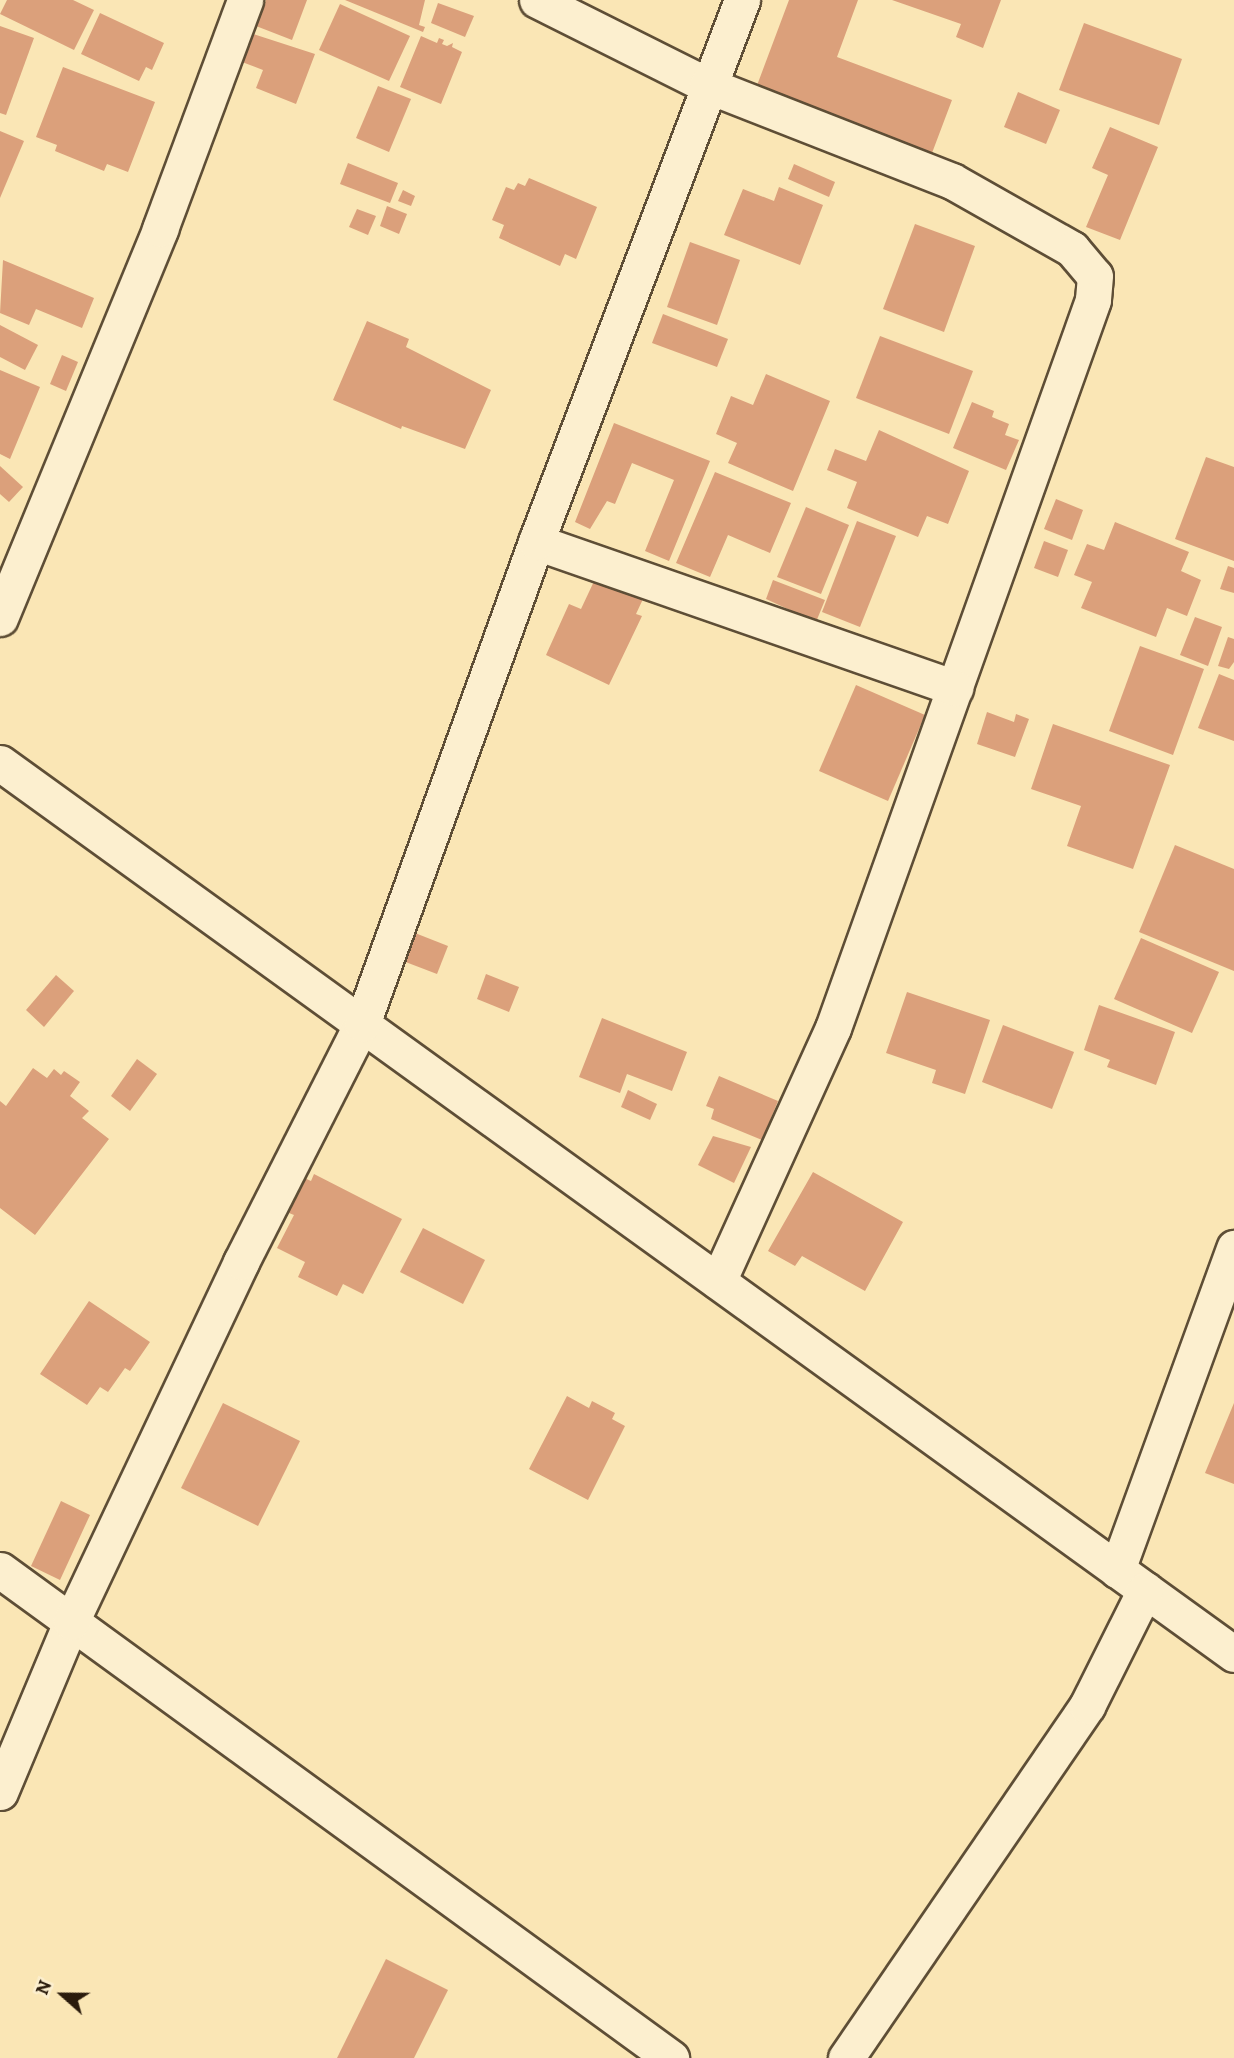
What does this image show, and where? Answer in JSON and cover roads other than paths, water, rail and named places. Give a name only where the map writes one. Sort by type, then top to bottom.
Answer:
[{"type":"street","points":[[0,618],[160,229],[246,0]]},
{"type":"street","points":[[537,0],[707,85],[953,181],[1072,249],[1095,275],[1093,300],[833,1028],[718,1281]]},
{"type":"street","points":[[0,1792],[71,1622],[240,1262],[362,1024],[536,542],[707,85],[743,0]]},
{"type":"street","points":[[536,542],[955,688]]},
{"type":"street","points":[[0,763],[1234,1654]]},
{"type":"street","points":[[1117,1570],[1234,1248]]},
{"type":"street","points":[[0,1570],[671,2058]]},
{"type":"street","points":[[846,2058],[1087,1706],[1145,1590]]}]
